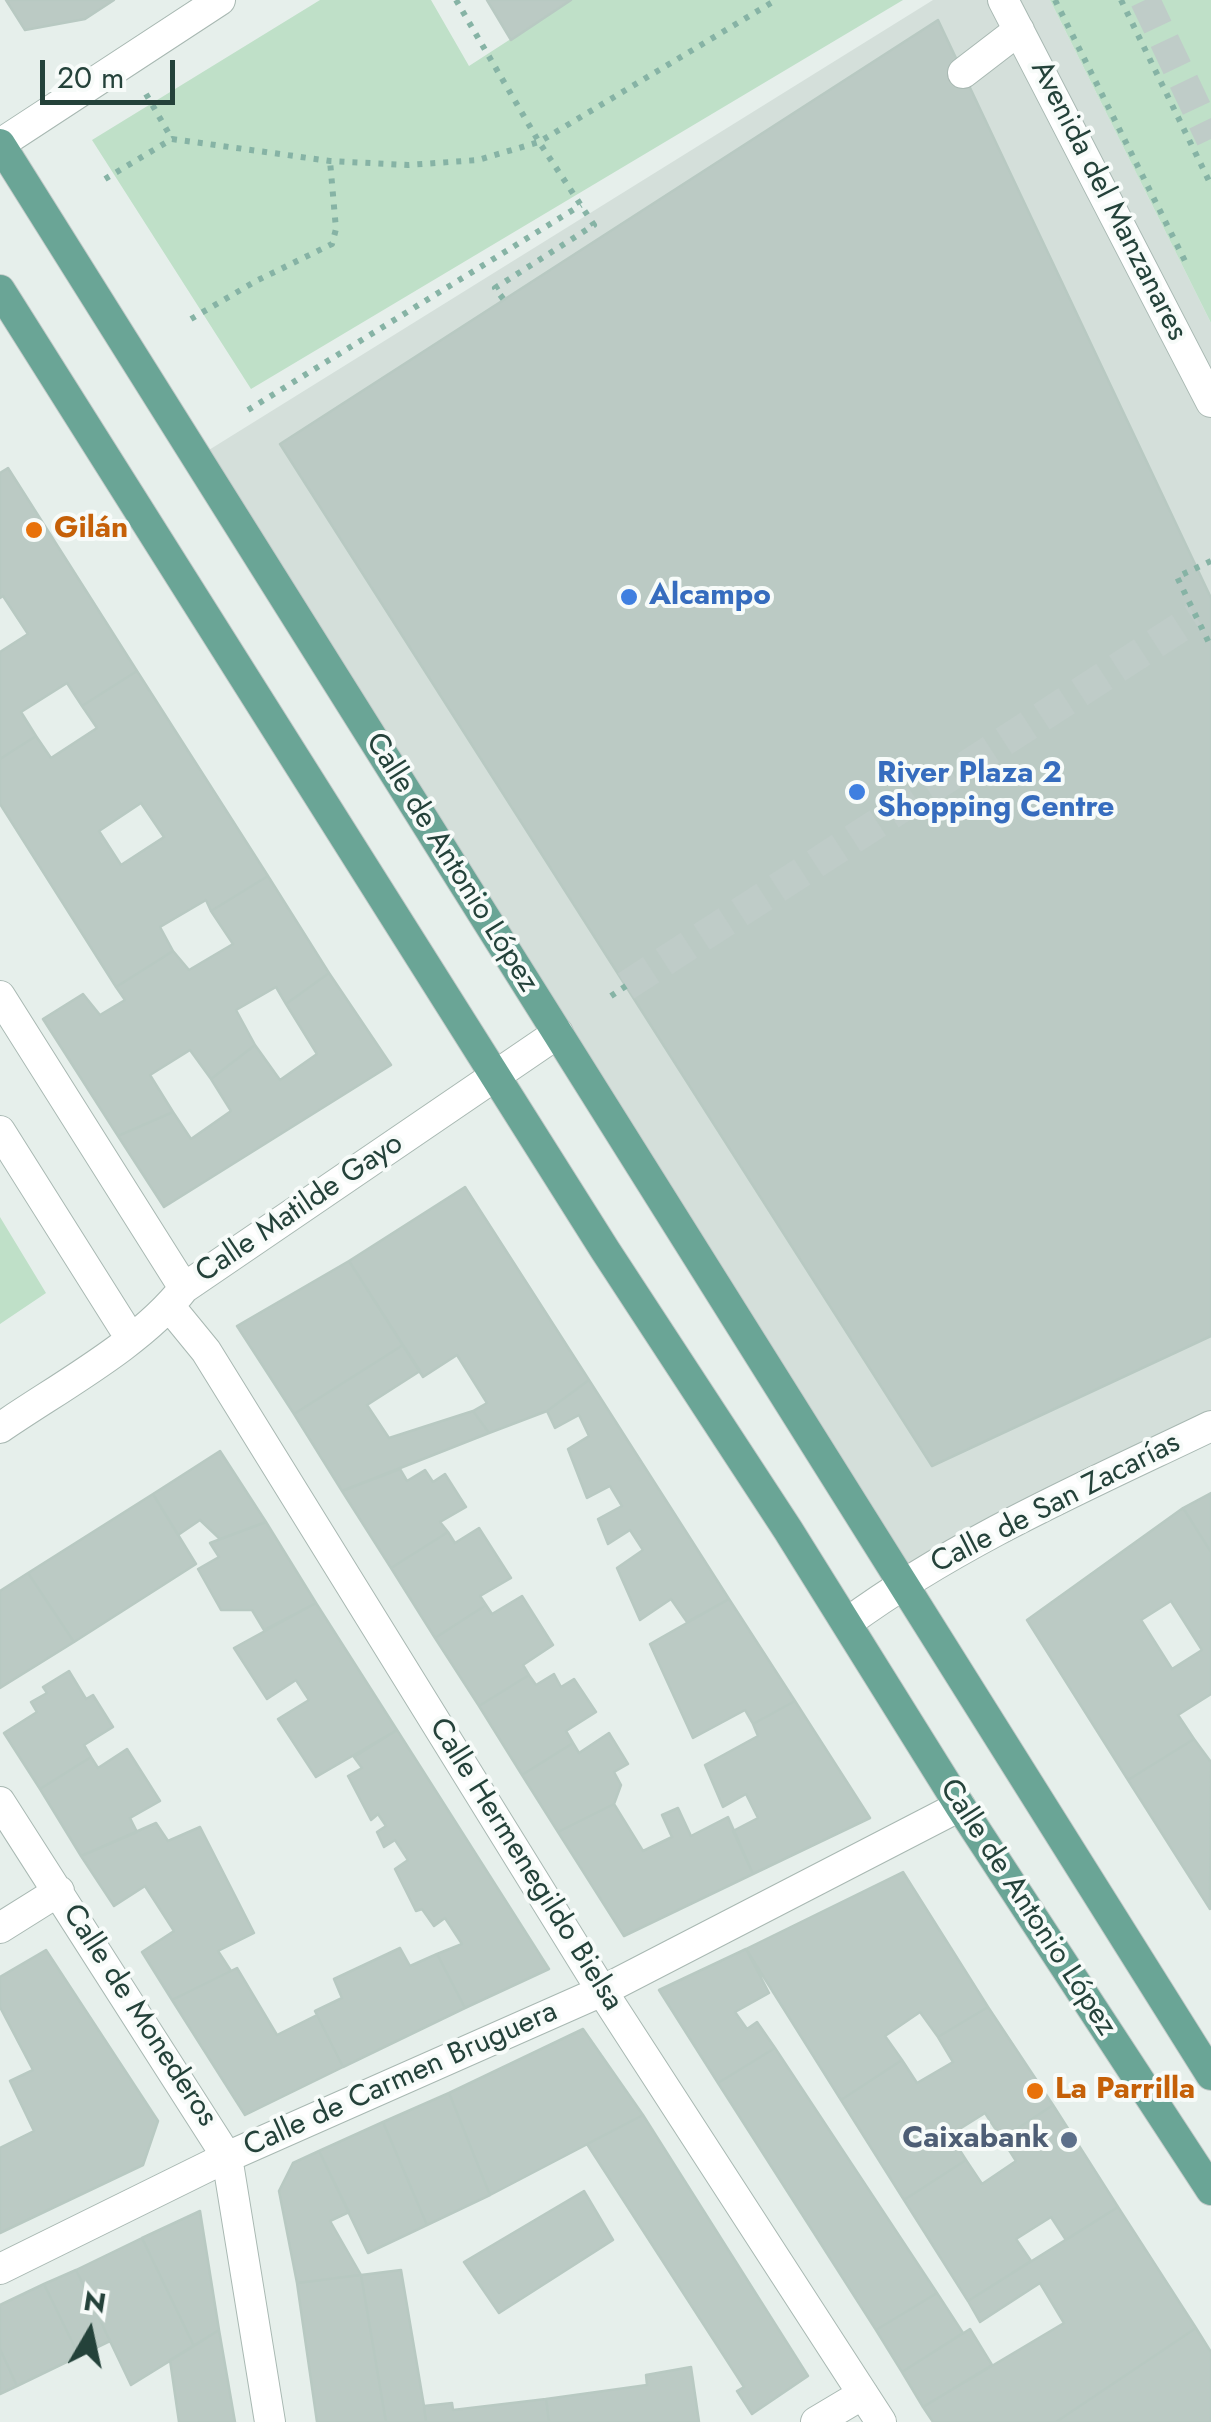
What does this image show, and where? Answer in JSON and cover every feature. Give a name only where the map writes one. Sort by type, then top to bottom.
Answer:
[{"type":"main road","name":"Calle de Antonio López","points":[[0,144],[1211,2075]]},
{"type":"main road","name":"Calle de Antonio López","points":[[0,290],[605,1250],[1211,2190]]},
{"type":"street","points":[[0,144],[220,0]]},
{"type":"street","name":"Avenida del Manzanares","points":[[1003,0],[1211,402]]},
{"type":"street","points":[[963,73],[1019,30]]},
{"type":"street","name":"Calle Hermenegildo Bielsa","points":[[0,996],[206,1351],[602,1991],[881,2422]]},
{"type":"street","name":"Calle Matilde Gayo","points":[[0,1428],[130,1338],[177,1298],[558,1033]]},
{"type":"street","points":[[0,1131],[130,1338]]},
{"type":"street","name":"Calle de San Zacarías","points":[[901,1583],[978,1538],[1211,1426]]},
{"type":"street","points":[[847,1623],[901,1583]]},
{"type":"street","name":"Calle de Monederos","points":[[0,1802],[228,2158],[270,2422]]},
{"type":"street","name":"Calle de Carmen Bruguera","points":[[0,2269],[228,2158],[602,1991],[960,1806]]},
{"type":"street","points":[[0,1928],[58,1891]]},
{"type":"street","points":[[816,2422],[863,2394]]},
{"type":"path","points":[[456,0],[539,142],[594,225],[495,288],[504,300]]},
{"type":"path","points":[[105,179],[172,139],[330,161],[408,166],[478,160],[539,142],[776,0]]},
{"type":"path","points":[[1055,0],[1190,270]]},
{"type":"path","points":[[1121,0],[1211,185]]},
{"type":"path","points":[[146,94],[172,139]]},
{"type":"path","points":[[192,318],[332,244],[336,229],[330,161]]},
{"type":"path","points":[[248,410],[581,205]]},
{"type":"path","points":[[1211,561],[1177,577],[1211,647]]},
{"type":"path","points":[[611,996],[626,986]]},
{"type":"shaded area","name":"River Plaza 2 Shopping Centre","points":[[933,0],[1050,0],[1211,323],[1211,1426],[901,1583],[196,458]]},
{"type":"green space","points":[[320,0],[431,0],[469,66],[571,0],[903,0],[251,389],[92,140]]},
{"type":"green space","points":[[1050,0],[1211,0],[1211,323]]},
{"type":"green space","points":[[0,1217],[46,1293],[0,1324]]},
{"type":"building","points":[[6,0],[114,0],[85,19],[25,30]]},
{"type":"building","points":[[487,0],[571,0],[511,40]]},
{"type":"building","name":"River Plaza 2 Shopping Centre","points":[[938,20],[1211,598],[1211,1336],[932,1466],[280,444]]},
{"type":"building","points":[[8,468],[137,671],[82,706],[67,683],[21,712],[36,736],[0,759],[0,652],[28,634],[3,596],[0,598],[0,473]]},
{"type":"building","points":[[137,671],[268,876],[211,911],[206,900],[160,927],[173,951],[116,987],[0,804],[0,759],[36,736],[51,758],[97,728],[82,706]],"holes":[[[141,803],[164,837],[121,865],[99,831]]]},
{"type":"building","points":[[268,876],[329,973],[286,1004],[276,987],[236,1010],[255,1045],[211,1079],[190,1050],[150,1075],[173,1112],[118,1136],[43,1019],[83,994],[100,1015],[125,1000],[116,987],[173,951],[189,970],[233,944],[211,911]]},
{"type":"building","points":[[329,973],[391,1065],[164,1207],[118,1136],[173,1112],[191,1139],[231,1111],[211,1079],[255,1045],[280,1080],[317,1054],[286,1004]]},
{"type":"building","points":[[465,1187],[589,1380],[547,1411],[489,1433],[473,1411],[487,1403],[457,1355],[423,1377],[349,1261]]},
{"type":"building","points":[[349,1261],[403,1345],[294,1414],[237,1326]]},
{"type":"building","points":[[403,1345],[420,1371],[367,1405],[389,1438],[473,1411],[489,1433],[342,1491],[294,1414]]},
{"type":"building","points":[[589,1380],[729,1599],[687,1622],[671,1599],[640,1620],[617,1568],[643,1550],[630,1530],[608,1544],[598,1519],[622,1506],[610,1486],[587,1498],[568,1449],[589,1436],[579,1415],[555,1428],[547,1411]]},
{"type":"building","points":[[220,1451],[266,1522],[220,1539],[200,1520],[178,1535],[153,1494]]},
{"type":"building","points":[[400,1469],[407,1481],[425,1470],[433,1482],[445,1474],[466,1507],[440,1522],[448,1532],[391,1568],[342,1491]]},
{"type":"building","points":[[1211,1493],[1211,1552],[1183,1508]]},
{"type":"building","points":[[153,1494],[196,1564],[74,1642],[28,1573]]},
{"type":"building","points":[[1183,1508],[1211,1552],[1211,1694],[1178,1715],[1194,1739],[1128,1780],[1027,1620]],"holes":[[[1171,1601],[1202,1650],[1172,1669],[1141,1620]]]},
{"type":"building","points":[[266,1522],[316,1603],[264,1630],[252,1610],[221,1610],[198,1569],[219,1557],[210,1543]]},
{"type":"building","points":[[479,1528],[511,1578],[480,1596],[486,1605],[435,1638],[391,1568],[448,1532],[455,1543]]},
{"type":"building","points":[[28,1573],[74,1642],[0,1688],[0,1591]]},
{"type":"building","points":[[522,1596],[553,1645],[523,1665],[529,1675],[479,1706],[435,1638],[486,1605],[492,1614]]},
{"type":"building","points":[[729,1599],[795,1701],[753,1724],[745,1710],[693,1738],[650,1644]]},
{"type":"building","points":[[316,1603],[397,1730],[316,1777],[278,1719],[309,1700],[296,1680],[267,1699],[234,1648]]},
{"type":"building","points":[[69,1671],[86,1699],[93,1695],[113,1727],[84,1745],[91,1757],[40,1789],[4,1733],[37,1712],[31,1702],[47,1693],[43,1687]]},
{"type":"building","points":[[554,1674],[561,1687],[574,1679],[596,1712],[566,1731],[573,1743],[522,1775],[479,1706],[529,1675],[536,1685]]},
{"type":"building","points":[[795,1701],[870,1818],[753,1874],[733,1831],[758,1818],[746,1794],[723,1807],[705,1765],[758,1736],[753,1724]]},
{"type":"building","points":[[397,1730],[549,1969],[465,2008],[437,1954],[462,1944],[445,1918],[434,1926],[422,1909],[416,1911],[395,1869],[408,1860],[395,1840],[384,1847],[377,1832],[386,1826],[378,1814],[371,1820],[348,1776],[362,1768],[354,1757]]},
{"type":"building","points":[[609,1733],[628,1764],[614,1772],[621,1785],[614,1804],[558,1832],[522,1775],[573,1743],[579,1753]]},
{"type":"building","points":[[1194,1739],[1211,1762],[1210,1909],[1128,1780]]},
{"type":"building","points":[[127,1749],[160,1801],[130,1818],[137,1832],[81,1856],[40,1789],[91,1757],[98,1768]]},
{"type":"building","points":[[614,1804],[643,1851],[672,1837],[662,1815],[678,1808],[691,1836],[728,1817],[753,1874],[624,1936],[558,1832]]},
{"type":"building","points":[[156,1823],[168,1841],[200,1827],[254,1933],[218,1951],[231,1971],[172,2000],[142,1952],[174,1931],[145,1886],[114,1906],[81,1856]]},
{"type":"building","points":[[903,1872],[988,2007],[938,2037],[920,2012],[885,2036],[902,2060],[841,2100],[746,1949]]},
{"type":"building","points":[[400,1948],[410,1966],[437,1954],[465,2008],[343,2067],[315,2011],[342,1998],[334,1979]]},
{"type":"building","points":[[746,1949],[769,1993],[735,2012],[747,2029],[757,2022],[775,2048],[718,2083],[659,1990]]},
{"type":"building","points":[[46,1950],[158,2121],[143,2165],[0,2233],[0,2148],[34,2131],[10,2081],[33,2070],[0,2007],[0,1977]]},
{"type":"building","points":[[237,1968],[277,2035],[317,2015],[343,2067],[245,2115],[172,2000]]},
{"type":"building","points":[[988,2007],[1053,2105],[1002,2139],[985,2113],[950,2135],[966,2160],[904,2200],[841,2100],[902,2060],[917,2083],[953,2062],[938,2037]]},
{"type":"building","points":[[583,2029],[643,2115],[490,2195],[449,2093]]},
{"type":"building","points":[[775,2048],[937,2293],[876,2330],[718,2083]]},
{"type":"building","points":[[449,2093],[490,2195],[427,2225],[383,2122]]},
{"type":"building","points":[[1053,2105],[1118,2207],[1066,2240],[1051,2217],[1016,2239],[1031,2261],[968,2301],[904,2200],[966,2160],[982,2184],[1016,2161],[1002,2139]]},
{"type":"building","points":[[643,2115],[808,2376],[752,2414],[737,2391],[744,2387],[587,2144]]},
{"type":"building","points":[[383,2122],[427,2225],[368,2253],[319,2151]]},
{"type":"building","points":[[319,2151],[349,2212],[330,2221],[361,2275],[297,2283],[279,2191],[293,2163]]},
{"type":"building","points":[[584,2191],[613,2240],[499,2313],[464,2262]]},
{"type":"building","points":[[1118,2207],[1196,2328],[1056,2422],[933,2422],[923,2407],[1064,2323],[1040,2283],[980,2322],[968,2301]]},
{"type":"building","points":[[200,2211],[219,2330],[194,2346],[142,2238]]},
{"type":"building","points":[[142,2238],[194,2346],[131,2385],[76,2270]]},
{"type":"building","points":[[76,2270],[110,2341],[79,2356],[44,2284]]},
{"type":"building","points":[[401,2270],[426,2422],[386,2422],[361,2275]]},
{"type":"building","points":[[361,2275],[386,2422],[317,2422],[297,2283]]},
{"type":"building","points":[[44,2284],[79,2356],[17,2386],[0,2349],[0,2305]]},
{"type":"building","points":[[937,2293],[963,2333],[902,2372],[876,2330]]},
{"type":"building","points":[[1196,2328],[1211,2352],[1211,2422],[1056,2422]]},
{"type":"building","points":[[970,2329],[992,2365],[923,2407],[902,2372]]},
{"type":"building","points":[[219,2330],[235,2422],[179,2422],[170,2360]]},
{"type":"building","points":[[0,2349],[17,2386],[0,2394]]},
{"type":"building","points":[[691,2367],[699,2422],[549,2422],[546,2399],[647,2385],[646,2375]]},
{"type":"building","points":[[546,2399],[549,2422],[426,2422],[424,2406],[452,2403],[453,2410]]},
{"type":"tunnel","points":[[1145,0],[1211,139]]},
{"type":"tunnel","points":[[626,986],[1196,617]]},
{"type":"place","name":"Gilán","points":[[34,530]]},
{"type":"place","name":"Alcampo","points":[[629,597]]},
{"type":"place","name":"River Plaza 2 Shopping Centre","points":[[857,792]]},
{"type":"place","name":"La Parrilla","points":[[1035,2091]]},
{"type":"place","name":"Caixabank","points":[[1069,2140]]}]
